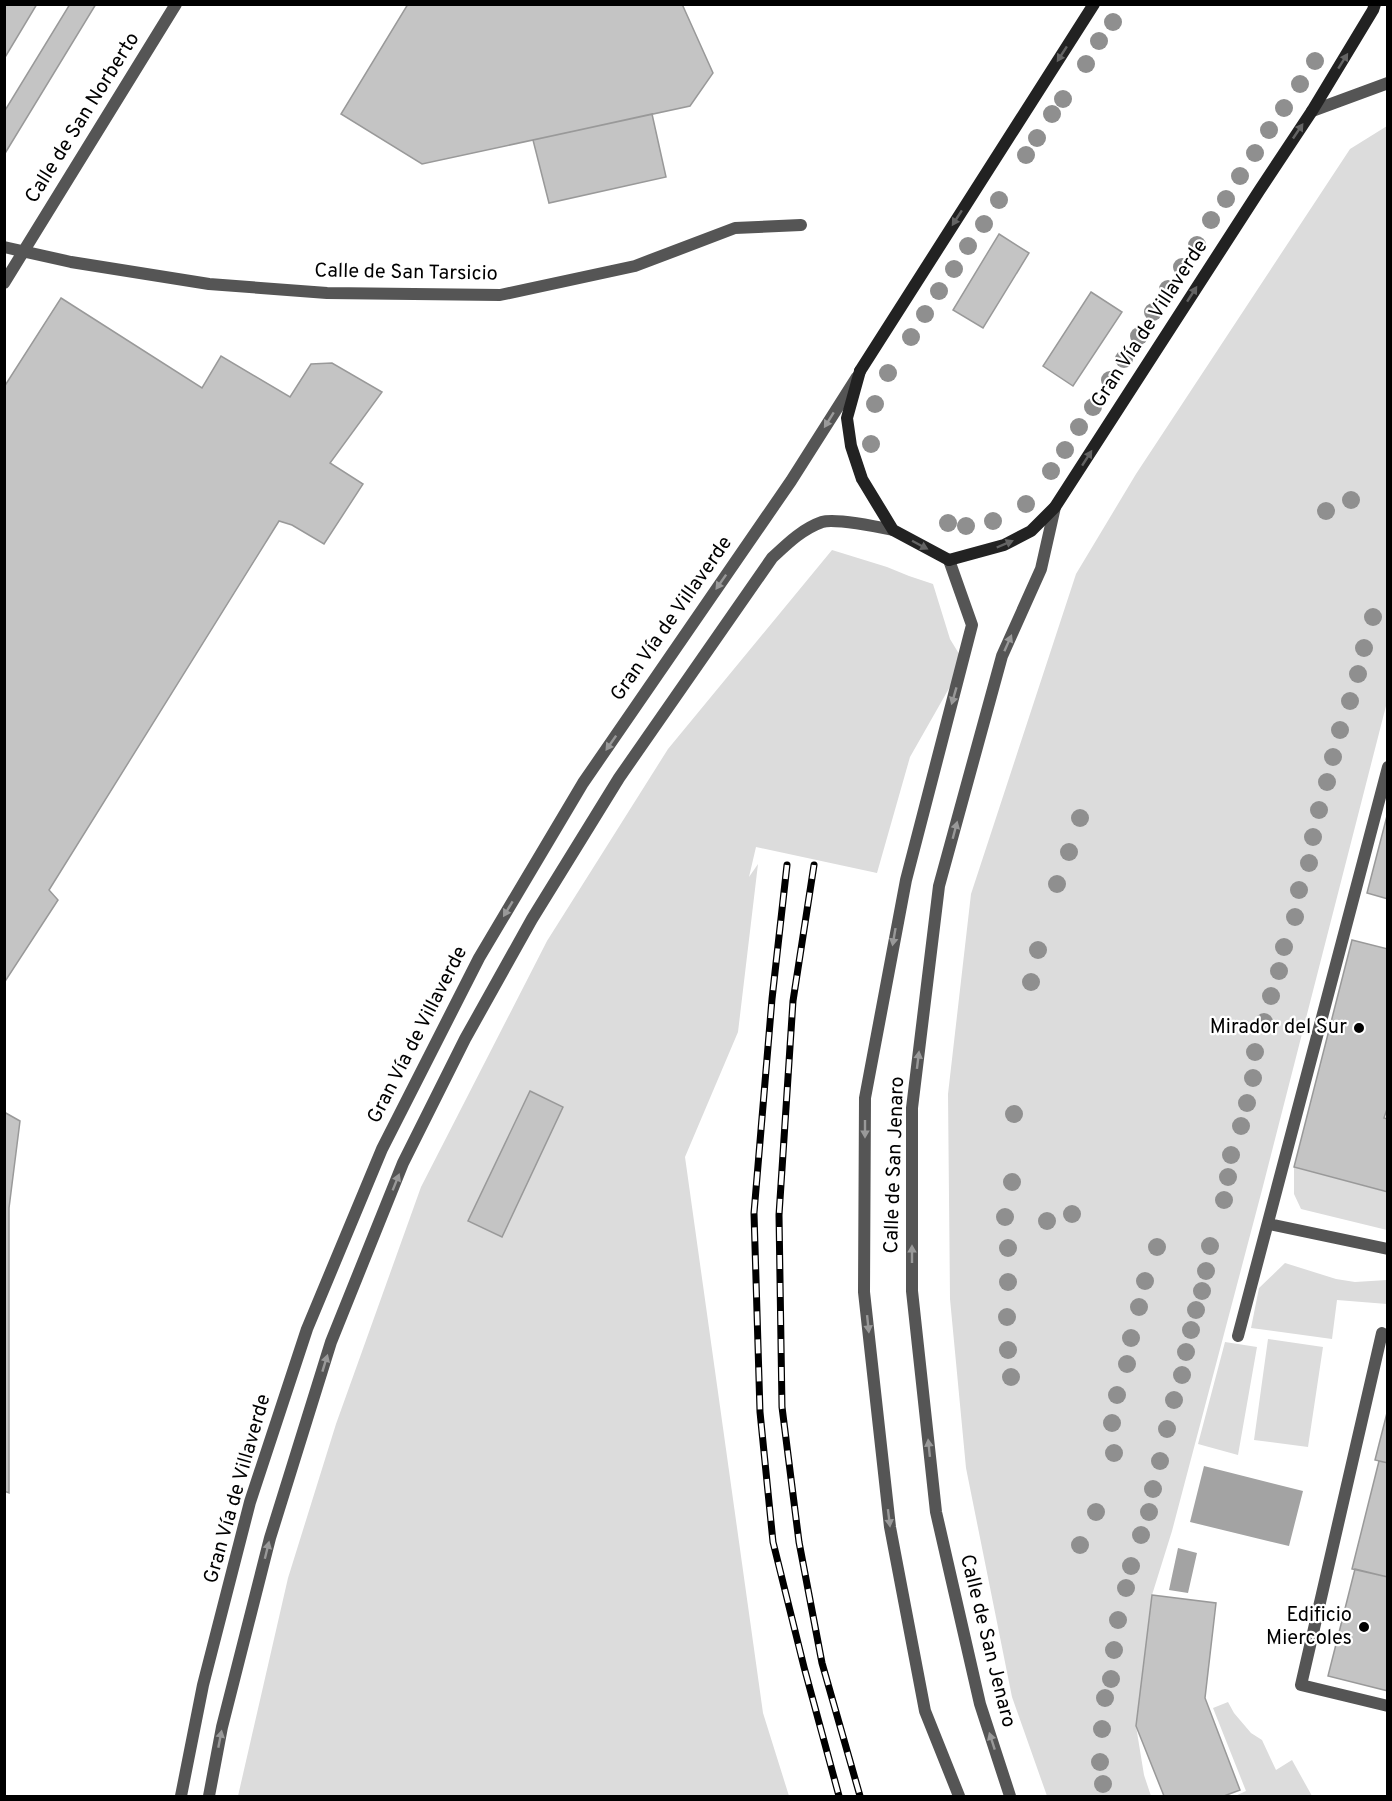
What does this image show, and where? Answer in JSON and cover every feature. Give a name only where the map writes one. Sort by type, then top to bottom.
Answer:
[{"type":"main road","name":"Gran Vía de Villaverde","points":[[893,530],[862,479],[850,446],[847,418],[860,371],[1094,4]]},
{"type":"main road","name":"Gran Vía de Villaverde","points":[[949,560],[1004,545],[1031,531],[1055,507],[1312,111],[1375,4]]},
{"type":"main road","points":[[893,530],[949,560]]},
{"type":"street","name":"Calle de San Norberto","points":[[4,283],[176,4]]},
{"type":"street","points":[[1312,111],[1388,83]]},
{"type":"street","name":"Calle de San Tarsicio","points":[[4,247],[71,262],[209,284],[327,293],[500,295],[635,266],[735,228],[801,225]]},
{"type":"street","name":"Gran Vía de Villaverde","points":[[181,1797],[203,1685],[250,1502],[308,1329],[382,1149],[479,958],[583,783],[791,481],[860,371]]},
{"type":"street","name":"Calle de San Jenaro","points":[[1010,1797],[980,1704],[936,1512],[912,1291],[912,1107],[939,886],[1002,656],[1041,569],[1055,507]]},
{"type":"street","points":[[209,1797],[222,1728],[270,1538],[331,1342],[403,1163],[465,1039],[532,920],[620,778],[772,558],[792,539],[824,521],[866,524],[893,530]]},
{"type":"street","name":"Calle de San Jenaro","points":[[949,560],[972,625],[906,879],[865,1098],[864,1292],[890,1527],[920,1688],[925,1711],[959,1797]]},
{"type":"street","points":[[1238,1336],[1388,767]]},
{"type":"street","points":[[1269,1224],[1388,1249]]},
{"type":"street","points":[[1382,1333],[1301,1685],[1388,1706]]},
{"type":"shaded area","points":[[1387,126],[1387,702],[1262,1190],[1172,1531],[1152,1595],[1136,1726],[1144,1775],[1151,1796],[1047,1796],[1012,1697],[966,1468],[950,1299],[948,1094],[971,894],[1076,574],[1136,474],[1350,149]]},
{"type":"shaded area","points":[[832,550],[933,584],[950,639],[964,662],[910,757],[877,873],[756,847],[749,877],[758,864],[738,1032],[685,1157],[763,1713],[789,1796],[238,1796],[288,1578],[336,1424],[421,1187],[547,941],[668,749]]},
{"type":"shaded area","points":[[1294,1167],[1387,1192],[1387,1230],[1301,1209],[1294,1194]]},
{"type":"shaded area","points":[[1285,1263],[1336,1279],[1355,1282],[1387,1280],[1387,1304],[1337,1300],[1332,1339],[1251,1328],[1259,1288]]},
{"type":"shaded area","points":[[1268,1339],[1323,1347],[1308,1447],[1254,1440]]},
{"type":"shaded area","points":[[1225,1342],[1257,1347],[1238,1455],[1198,1444]]},
{"type":"shaded area","points":[[1204,1466],[1303,1491],[1289,1546],[1190,1522]]},
{"type":"shaded area","points":[[1178,1548],[1197,1553],[1188,1593],[1169,1590]]},
{"type":"shaded area","points":[[1228,1702],[1251,1733],[1262,1740],[1276,1770],[1292,1760],[1312,1796],[1235,1796],[1246,1791],[1213,1708]]},
{"type":"building","points":[[4,4],[37,4],[4,59]]},
{"type":"building","points":[[70,4],[96,4],[4,155],[4,112]]},
{"type":"building","points":[[408,4],[682,4],[713,73],[690,106],[422,164],[341,114]]},
{"type":"building","points":[[652,114],[666,177],[549,203],[533,140]]},
{"type":"building","points":[[999,234],[1029,253],[983,328],[953,310]]},
{"type":"building","points":[[1091,292],[1122,312],[1073,386],[1043,366]]},
{"type":"building","points":[[61,298],[202,388],[221,356],[290,397],[311,364],[332,363],[382,392],[330,463],[363,484],[324,544],[292,525],[279,521],[49,890],[58,900],[4,983],[4,387]]},
{"type":"building","points":[[1388,812],[1388,899],[1367,893]]},
{"type":"building","name":"Mirador del Sur","points":[[1352,940],[1388,949],[1388,1106],[1384,1118],[1388,1119],[1388,1192],[1294,1167]]},
{"type":"building","points":[[530,1091],[563,1107],[502,1237],[468,1221]]},
{"type":"building","points":[[4,1112],[20,1121],[9,1208],[9,1493],[4,1491]]},
{"type":"building","points":[[1388,1409],[1388,1463],[1375,1460]]},
{"type":"building","points":[[1379,1461],[1388,1463],[1388,1577],[1352,1569]]},
{"type":"building","name":"Edificio Miercoles","points":[[1355,1569],[1388,1577],[1388,1691],[1328,1676]]},
{"type":"building","points":[[1152,1595],[1216,1603],[1205,1698],[1240,1790],[1224,1796],[1164,1796],[1136,1726]]},
{"type":"railway","points":[[787,865],[772,999],[754,1213],[760,1412],[773,1542],[839,1796]]},
{"type":"railway","points":[[814,865],[793,1001],[779,1215],[782,1407],[799,1542],[822,1663],[860,1796]]},
{"type":"place","name":"Mirador del Sur","points":[[1359,1028]]},
{"type":"place","name":"Edificio Miercoles","points":[[1364,1627]]}]
